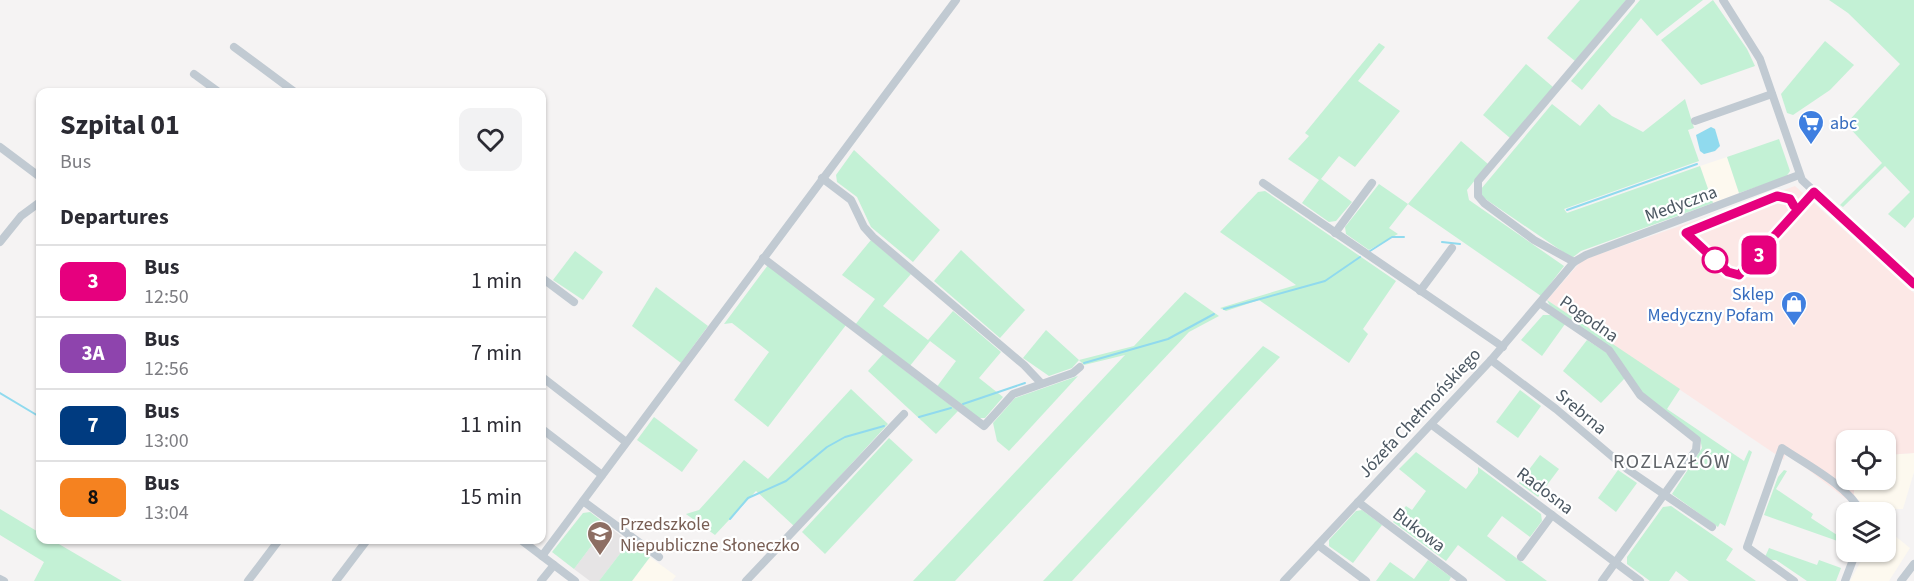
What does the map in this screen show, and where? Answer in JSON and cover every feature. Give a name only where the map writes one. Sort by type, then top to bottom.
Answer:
[{"type":"street","points":[[542,556],[956,0]]},
{"type":"street","points":[[1574,262],[1534,240],[1484,202],[1478,196],[1478,181],[1631,0]]},
{"type":"street","points":[[1722,0],[1760,59],[1799,176],[1914,284]]},
{"type":"street","points":[[234,46],[289,88]]},
{"type":"street","points":[[194,74],[213,88]]},
{"type":"street","points":[[1695,121],[1772,94]]},
{"type":"street","points":[[0,147],[36,174]]},
{"type":"street","name":"Medyczna","points":[[1574,262],[1586,255],[1799,176]]},
{"type":"street","points":[[822,178],[851,200],[864,227],[873,237],[1029,369],[1041,383]]},
{"type":"street","points":[[1263,183],[1503,347]]},
{"type":"street","points":[[1335,233],[1372,183]]},
{"type":"street","points":[[0,242],[21,216],[36,205]]},
{"type":"street","points":[[1420,291],[1452,248]]},
{"type":"street","points":[[763,258],[980,424],[986,425],[1013,394],[1073,373],[1080,367]]},
{"type":"street","name":"Józefa Chełmońskiego","points":[[1284,581],[1503,347],[1574,262]]},
{"type":"street","points":[[546,281],[574,302]]},
{"type":"street","name":"Pogodna","points":[[1541,304],[1610,350],[1640,395],[1697,440],[1696,450],[1665,495]]},
{"type":"street","name":"Srebrna","points":[[1491,360],[1556,409],[1627,469],[1712,527]]},
{"type":"street","points":[[546,380],[626,441]]},
{"type":"street","points":[[746,581],[904,414]]},
{"type":"street","name":"Radosna","points":[[1432,425],[1640,581]]},
{"type":"street","points":[[546,432],[602,475]]},
{"type":"street","points":[[1794,581],[1747,547],[1782,448],[1846,492],[1855,502]]},
{"type":"street","points":[[1602,581],[1665,495]]},
{"type":"street","points":[[583,501],[659,557]]},
{"type":"street","name":"Bukowa","points":[[1358,502],[1463,581]]},
{"type":"street","points":[[1521,557],[1552,515]]},
{"type":"street","points":[[248,581],[276,544]]},
{"type":"street","points":[[336,581],[364,544]]},
{"type":"street","points":[[526,544],[575,581]]},
{"type":"street","points":[[1318,545],[1366,581]]},
{"type":"street","points":[[1845,581],[1852,562]]},
{"type":"street","points":[[541,581],[554,565]]},
{"type":"street","points":[[1901,581],[1913,568]]},
{"type":"shaded area","points":[[1727,157],[1739,193],[1713,203],[1700,166]]},
{"type":"shaded area","points":[[1795,186],[1914,293],[1914,453],[1896,454],[1896,430],[1836,430],[1836,490],[1854,490],[1854,502],[1850,502],[1789,455],[1785,454],[1784,460],[1547,300],[1582,260]]},
{"type":"shaded area","points":[[1914,453],[1914,472],[1903,509],[1896,509],[1896,502],[1860,502],[1854,495],[1854,490],[1896,490],[1896,454]]},
{"type":"shaded area","name":"Przedszkole Niepubliczne Słoneczko","points":[[607,525],[629,542],[599,581],[590,581],[574,569]]},
{"type":"shaded area","points":[[1896,537],[1910,548],[1889,581],[1850,581],[1860,562],[1896,562]]},
{"type":"shaded area","points":[[650,557],[676,576],[672,581],[632,581]]},
{"type":"green space","points":[[1580,0],[1626,0],[1575,61],[1547,38]]},
{"type":"green space","points":[[1640,0],[1703,0],[1657,36],[1641,18],[1582,90],[1571,81]]},
{"type":"green space","points":[[1713,0],[1747,49],[1755,66],[1701,85],[1661,40]]},
{"type":"green space","points":[[1829,0],[1914,0],[1914,217],[1905,228],[1888,214],[1910,192],[1885,166],[1843,207],[1840,205],[1882,163],[1846,124],[1900,64],[1848,13]]},
{"type":"green space","points":[[1825,41],[1854,65],[1830,90],[1793,115],[1787,113],[1781,94]]},
{"type":"green space","points":[[1379,43],[1385,47],[1358,81],[1400,111],[1355,167],[1339,156],[1321,179],[1352,202],[1336,221],[1329,222],[1302,203],[1319,180],[1288,159],[1309,136],[1305,133]]},
{"type":"green space","points":[[1526,64],[1553,87],[1510,138],[1483,115]]},
{"type":"green space","points":[[1685,99],[1694,128],[1688,130],[1699,161],[1564,209],[1567,213],[1700,166],[1713,203],[1581,251],[1572,258],[1481,196],[1481,189],[1552,104],[1580,126],[1599,104],[1612,116],[1643,132]]},
{"type":"green space","points":[[1779,139],[1790,171],[1786,177],[1739,193],[1727,157]]},
{"type":"green space","points":[[1461,141],[1488,164],[1467,190],[1469,200],[1564,266],[1541,296],[1408,204]]},
{"type":"green space","points":[[854,150],[940,230],[913,262],[871,227],[857,197],[837,182],[836,175]]},
{"type":"green space","points":[[1379,184],[1408,204],[1389,228],[1398,234],[1369,250],[1346,234],[1345,227]]},
{"type":"green space","points":[[1265,191],[1396,281],[1363,329],[1368,334],[1349,363],[1259,300],[1226,311],[1220,308],[1296,285],[1220,232],[1258,192]]},
{"type":"green space","points":[[871,240],[911,274],[883,306],[928,340],[953,311],[1001,352],[979,378],[1003,397],[985,418],[976,418],[936,388],[956,361],[930,341],[909,367],[855,325],[875,299],[842,275]]},
{"type":"green space","points":[[961,250],[1025,310],[1000,338],[934,281]]},
{"type":"green space","points":[[575,251],[603,272],[583,300],[553,280]]},
{"type":"green space","points":[[768,265],[846,325],[768,427],[734,400],[769,352],[732,323],[724,324]]},
{"type":"green space","points":[[656,287],[708,326],[681,363],[632,326]]},
{"type":"green space","points":[[1185,292],[1219,316],[1189,332],[955,581],[913,581],[1125,355],[1084,365],[1079,360],[1134,346]]},
{"type":"green space","points":[[1547,300],[1680,389],[1667,409],[1744,461],[1749,450],[1752,452],[1725,526],[1720,523],[1718,527],[1672,494],[1702,448],[1700,438],[1644,395],[1611,350],[1550,306]]},
{"type":"green space","points":[[1543,315],[1551,315],[1565,324],[1542,356],[1521,340]]},
{"type":"green space","points":[[1046,330],[1079,360],[1072,368],[1049,376],[1023,358]]},
{"type":"green space","points":[[1587,340],[1610,355],[1625,378],[1601,403],[1563,371]]},
{"type":"green space","points":[[1263,346],[1280,357],[1072,581],[1043,581]]},
{"type":"green space","points":[[883,354],[958,411],[936,434],[868,371]]},
{"type":"green space","points":[[1078,376],[1009,451],[997,441],[993,423],[1015,398]]},
{"type":"green space","points":[[851,389],[888,424],[794,526],[756,491],[715,535],[686,514],[699,510],[744,460],[768,479]]},
{"type":"green space","points":[[1520,390],[1541,406],[1518,438],[1496,422]]},
{"type":"green space","points":[[654,417],[698,450],[682,472],[637,440]]},
{"type":"green space","points":[[889,438],[913,460],[825,554],[802,532]]},
{"type":"green space","points":[[1416,452],[1466,489],[1478,473],[1478,467],[1541,514],[1542,521],[1530,537],[1502,516],[1487,536],[1547,581],[1506,581],[1458,545],[1446,561],[1393,522],[1406,506],[1412,510],[1426,491],[1399,469]]},
{"type":"green space","points":[[1540,455],[1559,469],[1538,497],[1519,483]]},
{"type":"green space","points":[[1618,470],[1637,483],[1616,512],[1598,498]]},
{"type":"green space","points":[[1784,470],[1787,471],[1776,489],[1813,514],[1811,518],[1836,534],[1836,540],[1764,515],[1778,477]]},
{"type":"green space","points":[[1671,506],[1733,549],[1726,560],[1756,581],[1689,581],[1676,571],[1669,581],[1650,581],[1627,564],[1627,557],[1663,507]]},
{"type":"green space","points":[[0,509],[36,531],[36,544],[59,544],[122,581],[34,581],[44,562],[0,535]]},
{"type":"green space","points":[[1362,510],[1382,525],[1353,563],[1329,546],[1329,540],[1356,511]]},
{"type":"green space","points":[[590,512],[607,525],[574,569],[552,552],[583,513]]},
{"type":"green space","points":[[629,542],[650,557],[632,581],[599,581]]},
{"type":"green space","points":[[1769,548],[1817,565],[1819,560],[1841,568],[1836,581],[1807,581],[1776,560],[1765,557]]},
{"type":"green space","points":[[1428,560],[1451,577],[1449,581],[1376,581],[1390,562],[1414,579]]},
{"type":"water","points":[[1711,127],[1715,129],[1720,146],[1715,151],[1704,154],[1700,151],[1696,135]]},
{"type":"waterway","points":[[1567,210],[1697,164]]},
{"type":"waterway","points":[[1370,251],[1392,237],[1404,237]]},
{"type":"waterway","points":[[1442,242],[1460,244]]},
{"type":"waterway","points":[[1224,309],[1325,281],[1360,257]]},
{"type":"waterway","points":[[1084,363],[1168,339],[1214,314]]},
{"type":"waterway","points":[[963,404],[1025,383]]},
{"type":"waterway","points":[[0,393],[36,415]]},
{"type":"waterway","points":[[919,417],[951,408]]},
{"type":"waterway","points":[[730,519],[748,498],[786,481],[827,447],[845,437],[884,426]]},
{"type":"bus line","name":"3","points":[[1794,206],[1790,199],[1777,196],[1686,233],[1728,272],[1735,276],[1739,275],[1777,236],[1814,192],[1914,284]]},
{"type":"place","name":"abc","points":[[1811,146]]},
{"type":"place","name":"Sklep Medyczny Pofam","points":[[1794,327]]},
{"type":"place","name":"Przedszkole Niepubliczne Słoneczko","points":[[600,557]]},
{"type":"district","name":"ROZLAZŁÓW","points":[[1672,462]]}]
